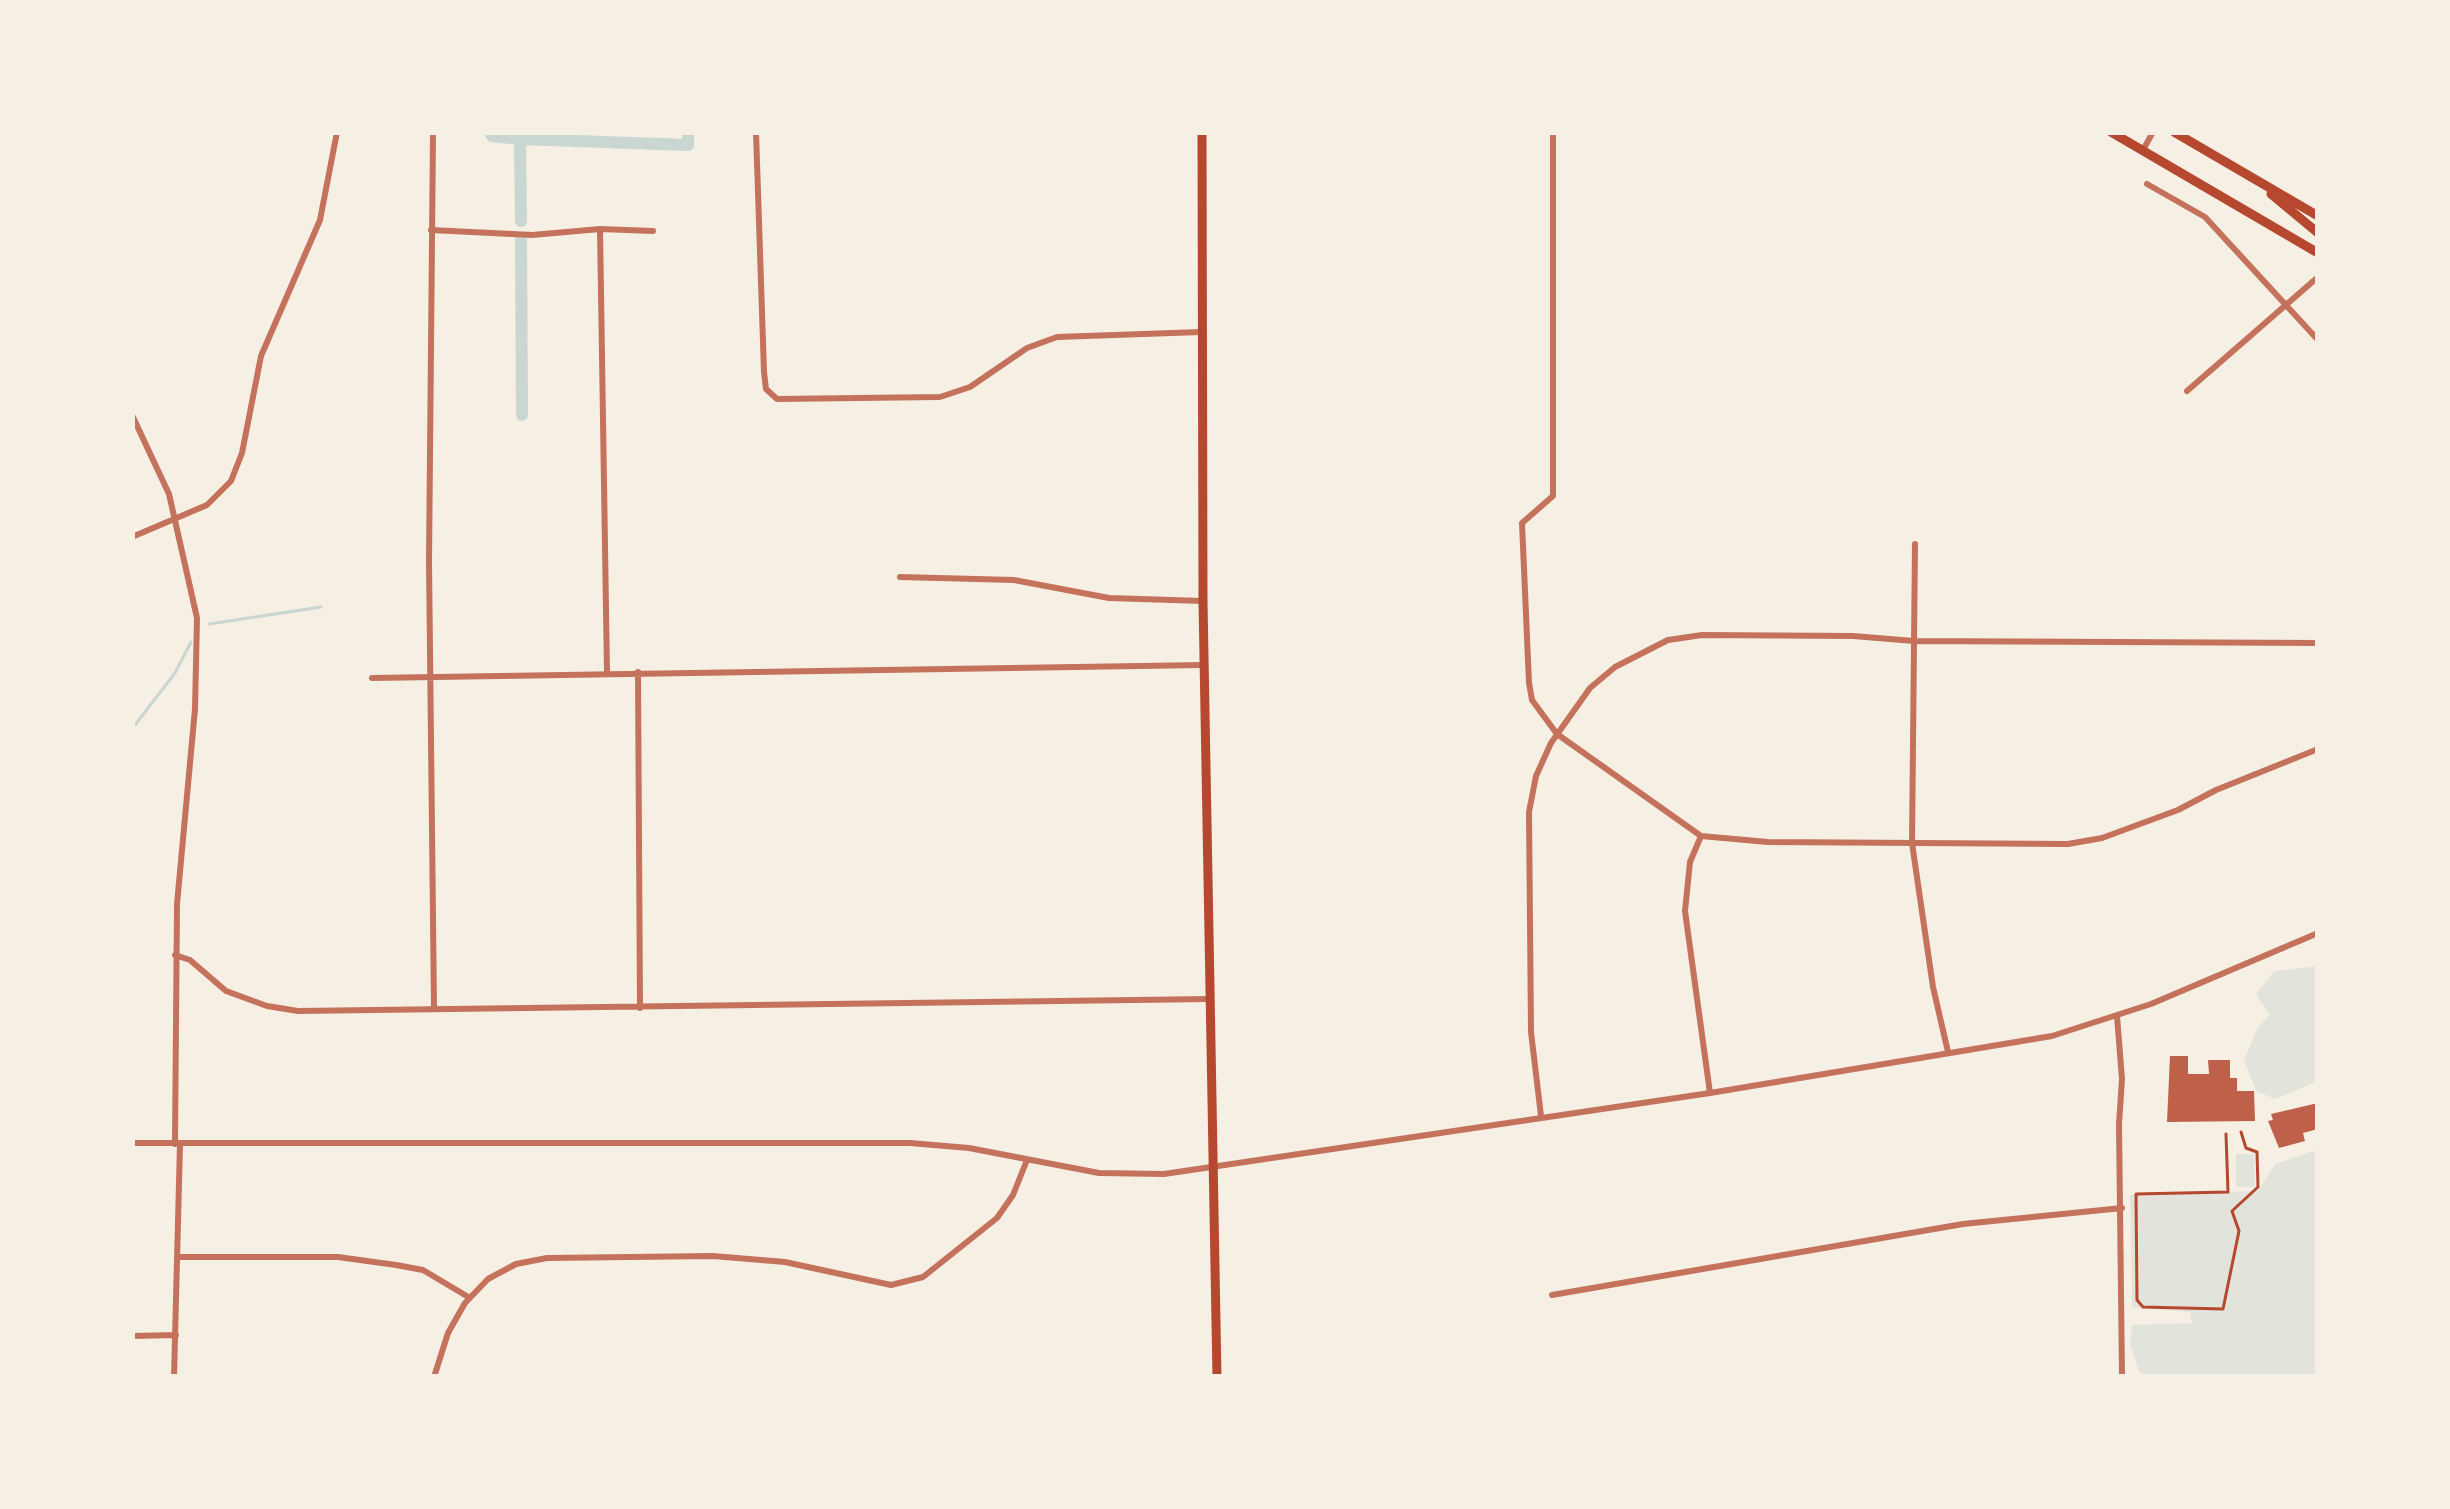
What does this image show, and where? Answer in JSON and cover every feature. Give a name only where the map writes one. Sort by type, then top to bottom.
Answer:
[{"type":"main road","points":[[1202,132],[1203,601],[1217,1377]]},
{"type":"main road","points":[[2111,132],[2318,253]]},
{"type":"main road","points":[[2174,132],[2318,216]]},
{"type":"main road","points":[[2249,176],[2318,233]]},
{"type":"street","points":[[132,537],[214,500],[237,468],[256,372],[320,220],[337,132]]},
{"type":"street","points":[[756,132],[764,372],[766,389],[777,399],[940,397],[970,388],[1028,348],[1057,338],[1201,332]]},
{"type":"street","points":[[1553,132],[1553,496],[1522,523],[1529,683],[1532,700],[1557,734],[1701,836],[1768,842],[2068,844],[2102,838],[2178,810],[2318,749]]},
{"type":"street","points":[[2142,150],[2153,132]]},
{"type":"street","points":[[433,133],[430,676],[434,1008]]},
{"type":"street","points":[[2147,184],[2205,217],[2318,340]]},
{"type":"street","points":[[431,230],[532,235],[653,231]]},
{"type":"street","points":[[600,230],[607,673]]},
{"type":"street","points":[[2187,391],[2318,277]]},
{"type":"street","points":[[132,415],[157,463],[176,518],[197,618],[198,663],[175,955],[179,1257],[174,1377]]},
{"type":"street","points":[[1915,544],[1912,843],[1933,987],[1948,1052]]},
{"type":"street","points":[[900,577],[1014,580],[1108,598],[1203,601]]},
{"type":"street","points":[[1541,1116],[1531,1032],[1529,812],[1536,776],[1557,734],[1590,688],[1615,667],[1668,640],[1740,634],[1914,641],[2318,644]]},
{"type":"street","points":[[372,678],[1206,665]]},
{"type":"street","points":[[638,672],[640,1008]]},
{"type":"street","points":[[1701,836],[1690,862],[1685,911],[1710,1093]]},
{"type":"street","points":[[132,1144],[882,1142],[969,1148],[1122,1174],[1212,1168],[2052,1036],[2117,1016],[2318,933]]},
{"type":"street","points":[[175,955],[190,961],[226,991],[298,1011],[1210,999]]},
{"type":"street","points":[[2117,1016],[2122,1079],[2122,1377]]},
{"type":"street","points":[[434,1377],[448,1333],[470,1298],[488,1279],[516,1264],[566,1257],[748,1258],[891,1285],[923,1277],[997,1218],[1013,1195],[1027,1160]]},
{"type":"street","points":[[1552,1295],[1963,1224],[2122,1208]]},
{"type":"street","points":[[179,1257],[377,1262],[423,1270],[470,1298]]},
{"type":"street","points":[[132,1336],[176,1335]]},
{"type":"path","points":[[2226,1134],[2228,1192],[2136,1194],[2137,1297],[2143,1307],[2223,1309],[2239,1231],[2233,1211],[2258,1186],[2257,1150],[2246,1148],[2241,1132]]},
{"type":"shaded area","points":[[2318,966],[2318,1081],[2275,1099],[2256,1091],[2244,1060],[2258,1027],[2270,1015],[2256,994],[2274,971]]},
{"type":"shaded area","points":[[2318,1152],[2318,1377],[2148,1377],[2139,1372],[2130,1344],[2132,1325],[2192,1323],[2190,1312],[2132,1307],[2130,1195],[2258,1191],[2275,1164]]},
{"type":"shaded area","points":[[2236,1154],[2254,1154],[2255,1187],[2236,1187]]},
{"type":"building","points":[[2170,1056],[2188,1056],[2188,1074],[2209,1074],[2208,1060],[2230,1060],[2230,1078],[2237,1078],[2237,1091],[2254,1091],[2255,1121],[2167,1122]]},
{"type":"building","points":[[2318,1103],[2318,1129],[2303,1133],[2305,1141],[2279,1148],[2268,1121],[2273,1120],[2271,1114]]},
{"type":"waterway","points":[[490,132],[520,139],[688,145],[688,133]]},
{"type":"waterway","points":[[520,139],[521,221]]},
{"type":"waterway","points":[[521,240],[522,415]]},
{"type":"waterway","points":[[209,624],[321,607]]},
{"type":"waterway","points":[[132,729],[175,673],[191,642]]}]
